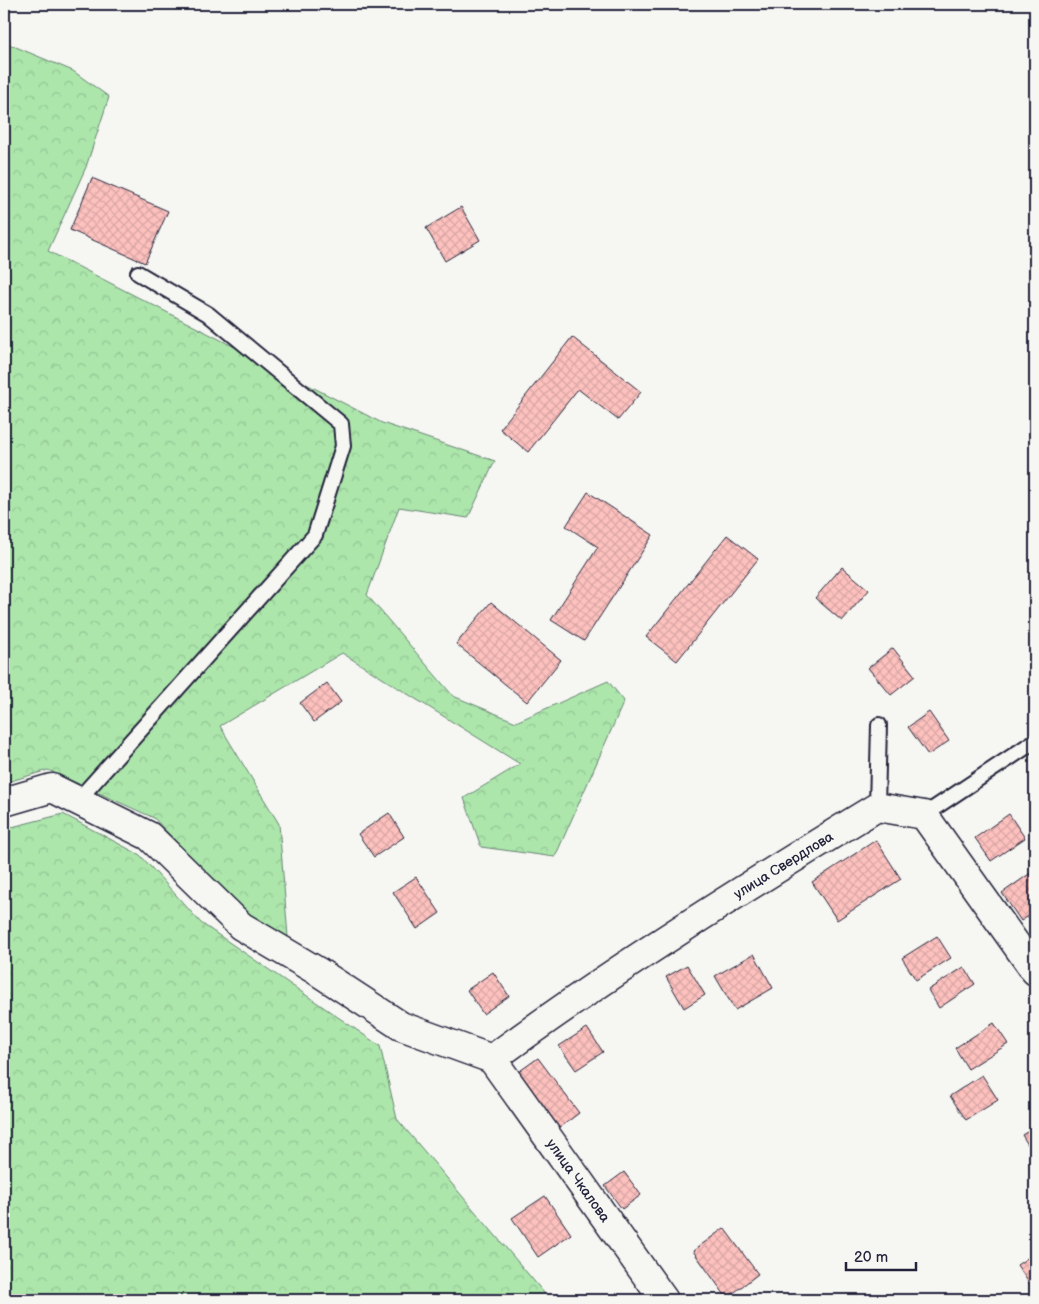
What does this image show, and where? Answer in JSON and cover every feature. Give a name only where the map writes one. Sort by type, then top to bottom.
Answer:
[{"type":"street","points":[[4,802],[52,788],[149,836],[241,926],[317,971],[401,1026],[492,1059]]},
{"type":"street","points":[[877,807],[924,815],[1035,971]]},
{"type":"street","name":"улица Свердлова","points":[[492,1059],[550,1017],[717,905],[877,807]]},
{"type":"street","name":"улица Чкалова","points":[[492,1059],[664,1300]]},
{"type":"lane","points":[[78,800],[315,535],[343,446],[341,424],[208,314],[138,273]]},
{"type":"lane","points":[[877,807],[879,725]]},
{"type":"lane","points":[[924,815],[1035,740]]},
{"type":"green space","points":[[4,42],[73,71],[109,97],[86,167],[48,251],[382,423],[495,461],[468,518],[399,507],[367,595],[453,696],[516,722],[608,681],[624,701],[555,857],[481,847],[464,798],[520,764],[342,653],[220,726],[279,824],[288,937],[239,909],[154,818],[48,770],[4,783]]},
{"type":"green space","points":[[63,814],[140,855],[201,923],[380,1046],[397,1119],[550,1300],[4,1300],[4,829]]},
{"type":"building","points":[[92,178],[168,211],[145,263],[70,230]]},
{"type":"building","points":[[461,207],[480,240],[445,261],[426,228]]},
{"type":"building","points":[[572,337],[641,392],[618,420],[578,389],[528,452],[500,429]]},
{"type":"building","points":[[588,492],[653,535],[584,641],[551,620],[598,547],[566,526]]},
{"type":"building","points":[[727,535],[758,559],[677,661],[646,637]]},
{"type":"building","points":[[1035,552],[1035,571],[1031,570]]},
{"type":"building","points":[[842,567],[869,590],[842,621],[815,598]]},
{"type":"building","points":[[491,602],[561,660],[527,702],[456,644]]},
{"type":"building","points":[[893,648],[915,676],[891,695],[868,668]]},
{"type":"building","points":[[327,683],[341,702],[314,722],[300,703]]},
{"type":"building","points":[[929,712],[949,741],[928,755],[908,727]]},
{"type":"building","points":[[389,813],[404,837],[374,857],[358,834]]},
{"type":"building","points":[[1009,814],[1025,838],[991,861],[975,838]]},
{"type":"building","points":[[876,840],[901,879],[837,920],[812,882]]},
{"type":"building","points":[[1035,870],[1035,912],[1021,921],[1002,893]]},
{"type":"building","points":[[416,877],[440,913],[417,929],[393,892]]},
{"type":"building","points":[[937,936],[951,958],[916,980],[902,958]]},
{"type":"building","points":[[754,954],[773,988],[735,1010],[715,976]]},
{"type":"building","points":[[687,965],[705,995],[684,1008],[666,977]]},
{"type":"building","points":[[964,967],[975,984],[939,1008],[928,990]]},
{"type":"building","points":[[493,972],[509,996],[483,1014],[467,990]]},
{"type":"building","points":[[994,1023],[1008,1044],[968,1069],[955,1048]]},
{"type":"building","points":[[587,1028],[603,1052],[576,1070],[559,1046]]},
{"type":"building","points":[[538,1058],[579,1113],[558,1129],[517,1073]]},
{"type":"building","points":[[982,1075],[998,1100],[966,1120],[950,1096]]},
{"type":"building","points":[[1035,1127],[1035,1156],[1022,1135]]},
{"type":"building","points":[[624,1172],[641,1195],[622,1209],[605,1186]]},
{"type":"building","points":[[545,1196],[571,1234],[538,1257],[512,1218]]},
{"type":"building","points":[[724,1228],[758,1274],[727,1298],[693,1251]]},
{"type":"building","points":[[1035,1253],[1035,1292],[1017,1265]]}]
